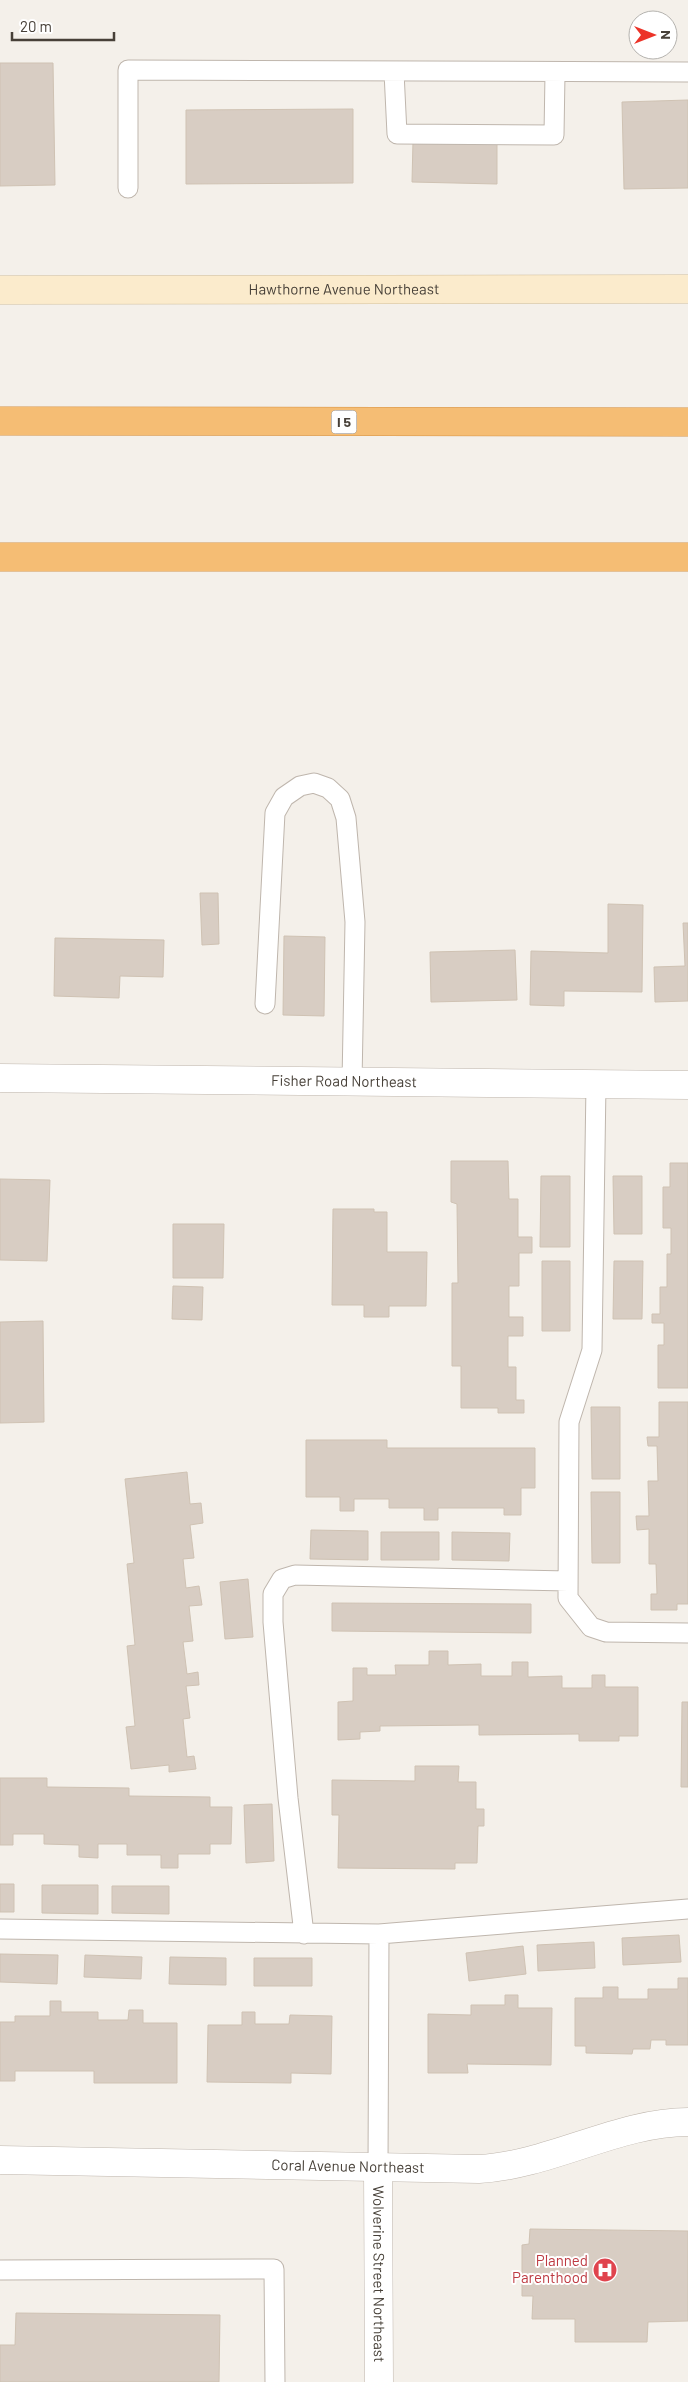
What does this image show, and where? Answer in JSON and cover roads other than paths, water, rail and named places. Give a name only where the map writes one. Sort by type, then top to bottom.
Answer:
[{"type":"highway","name":"I 5","points":[[0,421],[688,422]]},
{"type":"highway","points":[[0,557],[688,557]]},
{"type":"main road","name":"Hawthorne Avenue Northeast","points":[[0,290],[688,289]]},
{"type":"street","name":"Fisher Road Northeast","points":[[0,1078],[688,1085]]},
{"type":"street","name":"Coral Avenue Northeast","points":[[0,2160],[378,2168],[500,2168],[524,2164],[646,2126],[688,2122]]},
{"type":"street","name":"Wolverine Street Northeast","points":[[378,2168],[379,2382]]},
{"type":"lane","points":[[128,188],[128,70],[555,74],[688,72]]},
{"type":"lane","points":[[394,72],[397,134],[554,135],[555,74]]},
{"type":"lane","points":[[265,1004],[275,813],[284,798],[300,786],[314,783],[328,788],[340,799],[346,818],[355,922],[352,1082]]},
{"type":"lane","points":[[596,1084],[592,1350],[569,1422],[568,1598],[591,1627],[606,1632],[688,1633]]},
{"type":"lane","points":[[304,1934],[288,1798],[273,1622],[273,1594],[282,1579],[295,1574],[568,1581]]},
{"type":"lane","points":[[0,1929],[379,1934],[688,1909]]},
{"type":"lane","points":[[378,2168],[379,1934]]},
{"type":"lane","points":[[0,2270],[274,2269],[275,2382]]},
{"type":"place","name":"Planned Parenthood","points":[[605,2270]]}]
